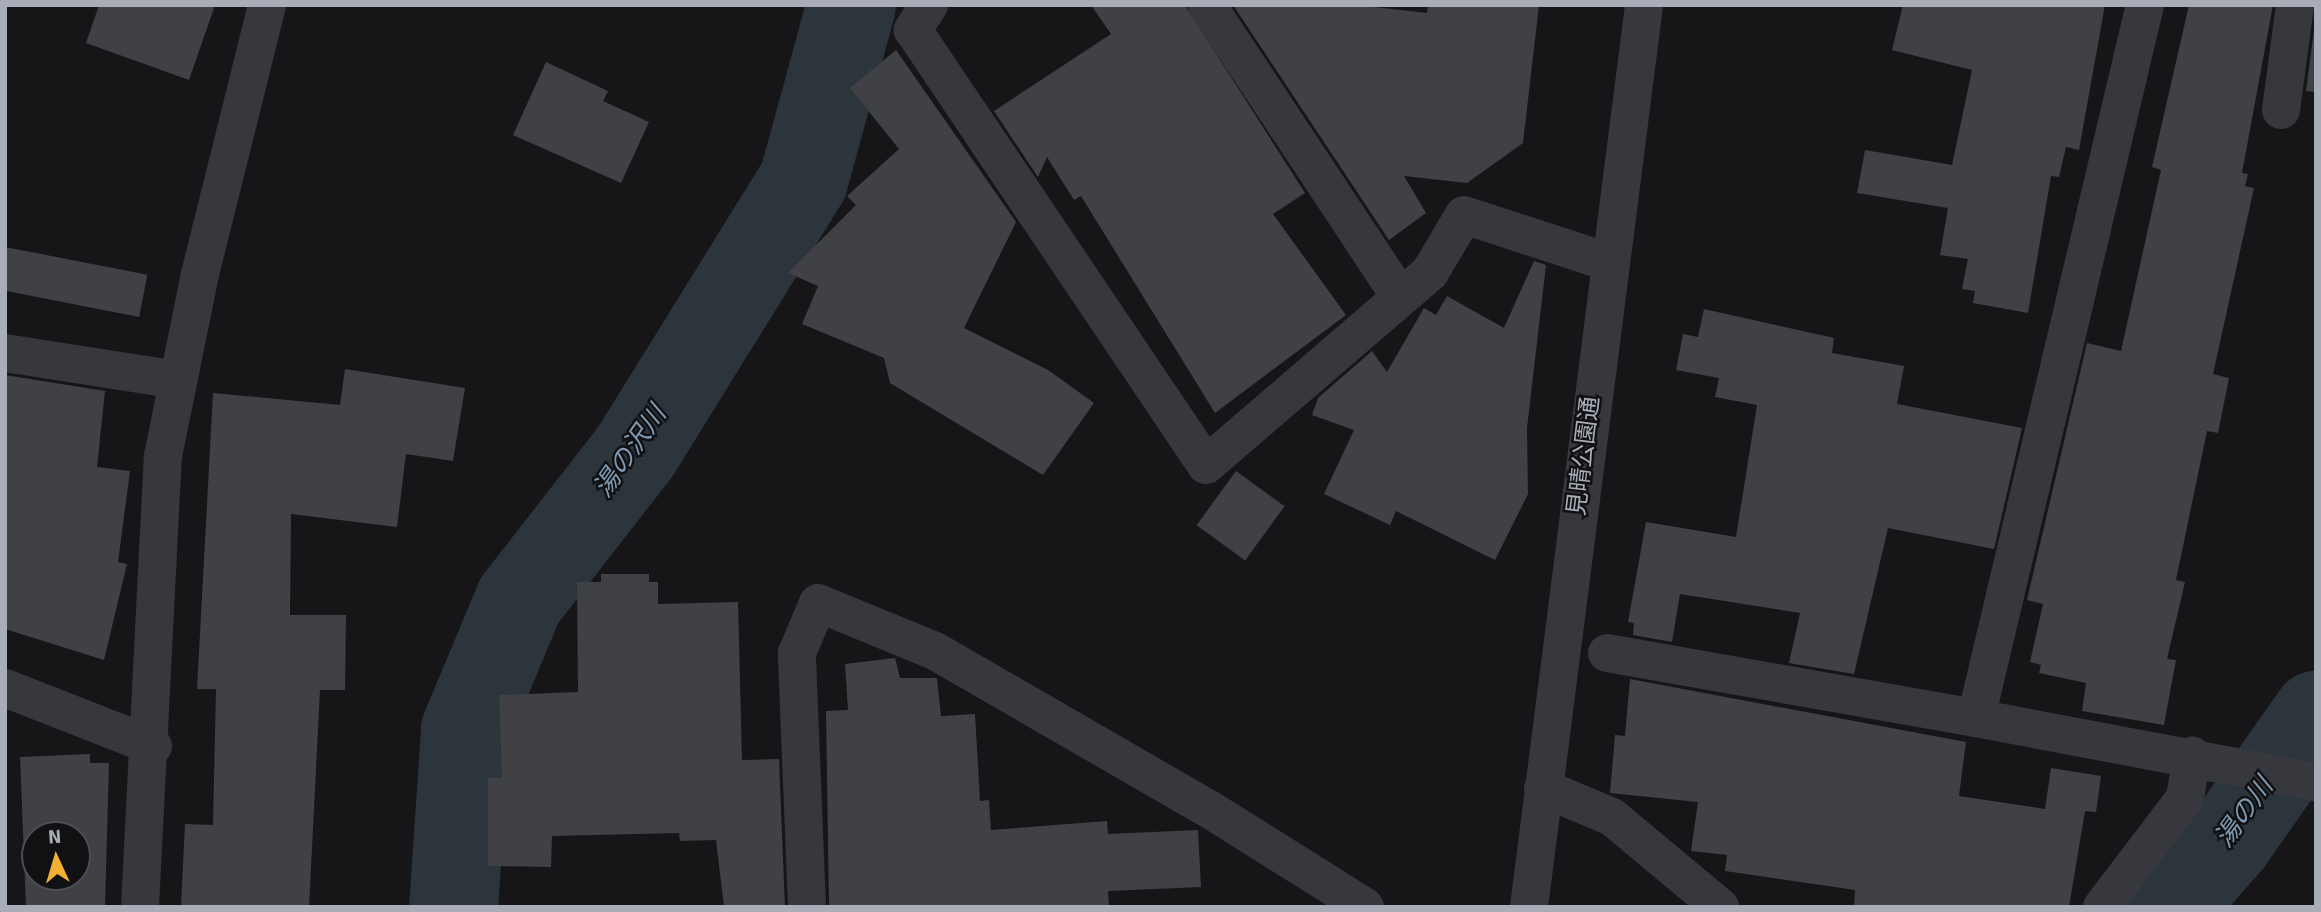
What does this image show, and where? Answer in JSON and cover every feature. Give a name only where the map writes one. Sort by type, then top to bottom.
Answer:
[{"type":"street","points":[[140,907],[153,746],[163,456],[200,274],[267,5]]},
{"type":"street","points":[[929,5],[914,30],[1206,465],[1430,272],[1464,215],[1608,262]]},
{"type":"street","points":[[1207,5],[1400,297]]},
{"type":"street","name":"見晴公園通","points":[[1529,907],[1608,262],[1643,5]]},
{"type":"street","points":[[1976,718],[2145,5]]},
{"type":"street","points":[[2281,110],[2295,5]]},
{"type":"street","points":[[5,353],[177,380]]},
{"type":"street","points":[[807,907],[797,653],[818,603],[935,651],[1365,907]]},
{"type":"street","points":[[1607,653],[2207,759],[2316,782]]},
{"type":"street","points":[[5,688],[153,746]]},
{"type":"street","points":[[2102,907],[2185,798],[2207,759]]},
{"type":"street","points":[[1543,788],[1612,817],[1720,907]]},
{"type":"building","points":[[99,5],[215,5],[189,80],[86,43]]},
{"type":"building","points":[[1091,5],[1185,5],[1305,193],[1273,214],[1346,315],[1215,413],[1081,196],[1074,200],[1047,157],[1038,177],[994,111],[1111,34]]},
{"type":"building","points":[[1233,5],[1356,5],[1427,13],[1428,5],[1539,5],[1523,143],[1467,183],[1404,176],[1426,213],[1389,240]]},
{"type":"building","points":[[1903,5],[2105,5],[2079,150],[2066,147],[2059,177],[2051,176],[2028,313],[1973,303],[1975,291],[1962,289],[1968,259],[1940,255],[1948,208],[1857,193],[1865,150],[1952,165],[1972,70],[1892,50]]},
{"type":"building","points":[[2189,5],[2273,5],[2242,173],[2248,174],[2245,186],[2254,188],[2213,374],[2229,378],[2218,433],[2207,431],[2176,580],[2185,582],[2167,659],[2176,660],[2164,725],[2082,711],[2086,683],[2039,673],[2041,665],[2030,662],[2043,604],[2027,600],[2087,343],[2121,351],[2161,170],[2152,167]]},
{"type":"building","points":[[2316,15],[2316,92],[2306,91]]},
{"type":"building","points":[[896,50],[1016,222],[964,328],[1048,370],[1094,403],[1043,475],[890,383],[884,358],[802,324],[818,286],[788,273],[856,205],[847,196],[899,149],[850,88]]},
{"type":"building","points":[[546,62],[608,91],[603,101],[649,122],[621,183],[513,135]]},
{"type":"building","points":[[5,247],[147,275],[139,317],[5,291]]},
{"type":"building","points":[[1534,261],[1546,265],[1527,428],[1528,494],[1495,560],[1396,511],[1390,525],[1324,494],[1354,430],[1312,415],[1318,398],[1372,351],[1387,372],[1424,308],[1436,315],[1447,296],[1504,328]]},
{"type":"building","points":[[1704,309],[1834,338],[1832,353],[1904,366],[1897,404],[2022,428],[1994,549],[1888,528],[1854,674],[1789,663],[1800,613],[1680,594],[1672,642],[1633,635],[1634,623],[1628,622],[1646,522],[1736,537],[1757,405],[1715,397],[1719,378],[1676,370],[1683,334],[1698,337]]},
{"type":"building","points":[[345,369],[465,388],[453,461],[406,454],[397,527],[291,514],[290,615],[346,615],[345,690],[320,690],[309,907],[181,907],[185,824],[213,825],[216,689],[197,689],[213,393],[340,405]]},
{"type":"building","points":[[5,375],[105,391],[97,467],[130,471],[118,562],[127,564],[104,660],[5,629]]},
{"type":"building","points":[[1236,471],[1285,506],[1245,560],[1197,525]]},
{"type":"building","points":[[601,574],[649,574],[649,582],[658,582],[658,604],[738,602],[742,760],[779,759],[785,907],[724,907],[716,840],[680,841],[679,833],[552,836],[551,867],[488,866],[488,778],[502,778],[499,695],[578,692],[577,582],[601,582]]},
{"type":"building","points":[[895,658],[900,678],[937,678],[941,716],[975,714],[980,801],[989,800],[991,830],[1107,821],[1108,834],[1198,830],[1201,887],[1108,891],[1109,907],[829,907],[826,711],[848,710],[845,664]]},
{"type":"building","points":[[1630,679],[1966,742],[1959,796],[2045,809],[2051,768],[2101,776],[2096,812],[2085,811],[2069,907],[1854,907],[1855,890],[1725,871],[1727,855],[1691,851],[1698,802],[1610,793],[1615,735],[1625,736]]},
{"type":"building","points":[[90,754],[90,763],[109,763],[105,907],[26,907],[25,891],[91,891],[91,821],[23,821],[20,757]]},
{"type":"waterway","name":"湯の沢川","points":[[453,907],[465,729],[519,600],[635,451],[803,180],[851,5]]},
{"type":"waterway","name":"湯の川","points":[[2169,907],[2228,840],[2316,715]]}]
